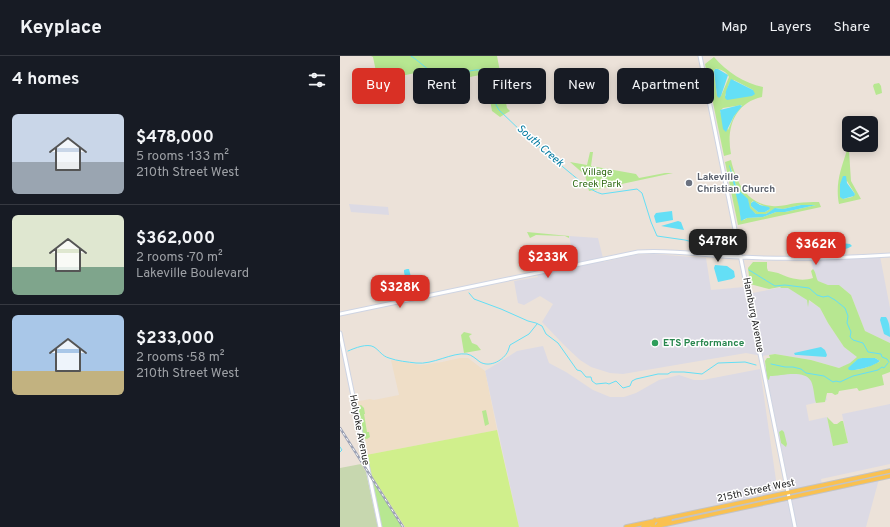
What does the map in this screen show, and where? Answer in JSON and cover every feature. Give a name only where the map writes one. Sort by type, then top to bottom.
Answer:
[{"type":"main road","name":"215th Street West","points":[[626,527],[890,471]]},
{"type":"main road","name":"215th Street West","points":[[655,527],[889,476]]},
{"type":"main road","points":[[655,527],[660,522],[678,518],[684,514]]},
{"type":"main road","points":[[643,527],[653,524],[655,520]]},
{"type":"street","name":"Hamburg Avenue","points":[[700,56],[795,527]]},
{"type":"street","points":[[340,314],[634,253],[660,251],[741,257],[811,259],[890,255]]},
{"type":"street","name":"Holyoke Avenue","points":[[340,333],[380,527]]},
{"type":"shaded area","points":[[349,204],[388,207],[389,215],[351,212]]},
{"type":"shaded area","points":[[569,236],[598,238],[604,262],[635,255],[653,254],[706,258],[711,290],[744,287],[748,294],[787,286],[820,308],[844,347],[860,359],[839,368],[811,360],[775,354],[762,356],[746,353],[623,374],[610,373],[591,367],[580,360],[542,322],[553,304],[540,296],[524,305],[518,303],[514,281],[538,277],[534,267],[574,259]]},
{"type":"shaded area","points":[[880,256],[890,308],[890,343],[865,331],[851,295],[839,285],[828,285],[815,280],[811,259]]},
{"type":"shaded area","points":[[543,346],[549,363],[566,372],[593,390],[610,397],[624,397],[636,393],[659,380],[679,375],[694,380],[703,380],[760,369],[779,501],[879,479],[866,527],[519,527],[485,371],[517,351]]},
{"type":"shaded area","points":[[468,358],[485,371],[497,430],[366,455],[355,402],[399,395],[391,360],[421,365]]},
{"type":"shaded area","points":[[765,368],[822,378],[827,400],[806,405],[809,421],[827,417],[833,446],[848,443],[842,414],[890,404],[890,464],[821,479],[822,485],[790,490]]},
{"type":"green space","points":[[371,56],[497,56],[499,68],[478,68],[478,75],[470,77],[470,68],[413,68],[413,73],[405,75],[405,68],[375,68],[373,57]]},
{"type":"green space","points":[[714,57],[736,76],[749,83],[763,87],[762,97],[752,100],[745,105],[734,118],[730,135],[731,154],[724,156],[713,104],[714,68],[706,68],[705,64]],"holes":[[[715,69],[723,71],[729,77],[721,96],[717,96]],[[734,80],[753,90],[725,96],[729,84]],[[742,105],[734,116],[728,130],[720,111],[723,108]]]},
{"type":"green space","points":[[879,83],[882,93],[876,95],[873,86],[874,84]]},
{"type":"green space","points":[[491,104],[506,104],[507,108],[510,111],[500,117],[492,111]]},
{"type":"green space","name":"Village Creek Park","points":[[590,152],[593,152],[591,166],[636,174],[639,178],[673,173],[589,191],[585,175],[570,162],[587,165]]},
{"type":"green space","points":[[846,152],[849,152],[851,181],[861,199],[839,204],[838,183]],"holes":[[[847,181],[855,194],[852,197],[843,199],[840,193],[840,184]]]},
{"type":"green space","points":[[731,160],[740,184],[749,196],[756,201],[772,206],[819,202],[821,207],[738,225],[725,162]],"holes":[[[730,165],[737,189],[748,200],[749,208],[756,214],[766,214],[776,208],[783,209],[801,205],[816,205],[785,212],[776,212],[763,217],[741,220]],[[753,201],[770,209],[765,212],[758,212],[751,206]]]},
{"type":"green space","points":[[527,232],[569,236],[569,238],[565,236],[536,235],[530,238]]},
{"type":"green space","points":[[753,262],[767,262],[768,271],[791,278],[804,280],[813,278],[811,271],[813,269],[818,281],[828,285],[839,285],[851,295],[865,331],[890,343],[890,372],[882,375],[884,385],[859,391],[857,388],[839,391],[838,394],[835,395],[832,393],[827,393],[825,402],[816,403],[812,383],[808,377],[792,374],[770,376],[769,380],[767,379],[765,361],[767,358],[770,358],[769,355],[775,354],[811,360],[839,368],[850,363],[857,357],[844,347],[820,308],[809,300],[808,307],[807,300],[788,288],[780,287],[769,289],[750,284],[748,268]],"holes":[[[862,358],[875,358],[880,361],[858,370],[850,369],[855,362]]]},
{"type":"green space","points":[[464,332],[472,334],[469,336],[472,343],[477,345],[481,350],[464,353],[461,335]]},
{"type":"green space","points":[[361,405],[364,408],[367,432],[369,432],[370,437],[367,439],[363,438],[356,407]]},
{"type":"green space","points":[[486,410],[489,424],[485,426],[482,411]]},
{"type":"green space","points":[[827,417],[834,424],[843,421],[848,443],[833,446]]},
{"type":"green space","points":[[497,430],[519,527],[405,527],[370,473],[366,455]]},
{"type":"green space","points":[[782,430],[784,432],[787,444],[786,447],[781,443],[779,432]]},
{"type":"green space","points":[[361,464],[366,472],[378,527],[340,527],[340,468]]},
{"type":"green space","points":[[371,478],[402,527],[381,527]]},
{"type":"water","points":[[715,69],[718,69],[728,75],[719,98],[717,96]]},
{"type":"water","points":[[731,79],[753,90],[755,94],[752,96],[727,100],[725,98],[726,91]]},
{"type":"water","points":[[740,105],[742,106],[734,116],[726,132],[723,129],[720,110]]},
{"type":"water","points":[[729,165],[737,189],[748,199],[750,208],[756,214],[766,214],[775,208],[783,209],[801,205],[816,205],[785,212],[776,212],[763,217],[747,218],[741,221]]},
{"type":"water","points":[[843,176],[846,176],[847,183],[855,194],[854,196],[843,199],[840,197],[840,184]]},
{"type":"water","points":[[754,201],[760,205],[769,207],[770,209],[765,212],[758,212],[751,206],[751,203]]},
{"type":"water","points":[[672,211],[673,220],[656,223],[654,216],[656,213]]},
{"type":"water","points":[[678,221],[681,222],[684,230],[661,226]]},
{"type":"water","points":[[824,239],[832,242],[850,244],[852,246],[834,250],[828,247],[823,241]]},
{"type":"water","points":[[715,265],[727,266],[734,271],[735,277],[718,282],[714,268]]},
{"type":"water","points":[[409,269],[413,285],[416,287],[416,289],[408,291],[404,272],[404,270]]},
{"type":"water","points":[[881,317],[886,317],[887,319],[890,327],[890,337],[884,334],[880,320]]},
{"type":"water","points":[[821,347],[825,350],[827,355],[826,357],[795,355],[794,353]]},
{"type":"water","points":[[875,358],[880,361],[865,368],[849,370],[848,368],[858,359]]},
{"type":"waterway","name":"South Creek","points":[[411,56],[430,70],[442,76],[477,70],[488,72],[492,81],[495,101],[499,110],[533,142],[584,184],[602,194],[637,189],[642,193],[657,236],[685,240],[715,248]]},
{"type":"waterway","name":"South Creek","points":[[749,270],[775,286],[785,285],[809,288],[817,295],[823,297],[828,296],[835,300],[845,308],[848,316],[847,323],[851,332],[850,337],[853,340],[863,343],[868,352],[881,354],[882,357],[887,359],[889,362]]},
{"type":"waterway","points":[[469,293],[474,299],[542,326],[546,334],[558,343],[577,370],[581,371],[586,377],[591,377],[592,381],[596,384],[609,384],[616,381],[623,388],[630,386],[632,381],[636,379],[658,374],[668,374],[671,372],[702,374],[718,363],[745,362],[756,365]]},
{"type":"waterway","points":[[348,351],[361,346],[371,346],[383,355],[392,359],[416,363],[429,362],[455,355],[467,354],[484,364],[492,364],[500,360],[506,354],[510,345],[529,334],[537,324]]},
{"type":"waterway","points":[[771,364],[801,369],[806,373],[824,376],[833,382],[840,382],[853,376],[878,370],[882,367],[884,368],[888,363]]},
{"type":"waterway","points":[[340,447],[342,450],[340,452]]},
{"type":"railway","points":[[340,428],[403,527]]},
{"type":"place","name":"Lakeville Christian Church","points":[[689,183]]},
{"type":"place","name":"ETS Performance","points":[[655,343]]}]
